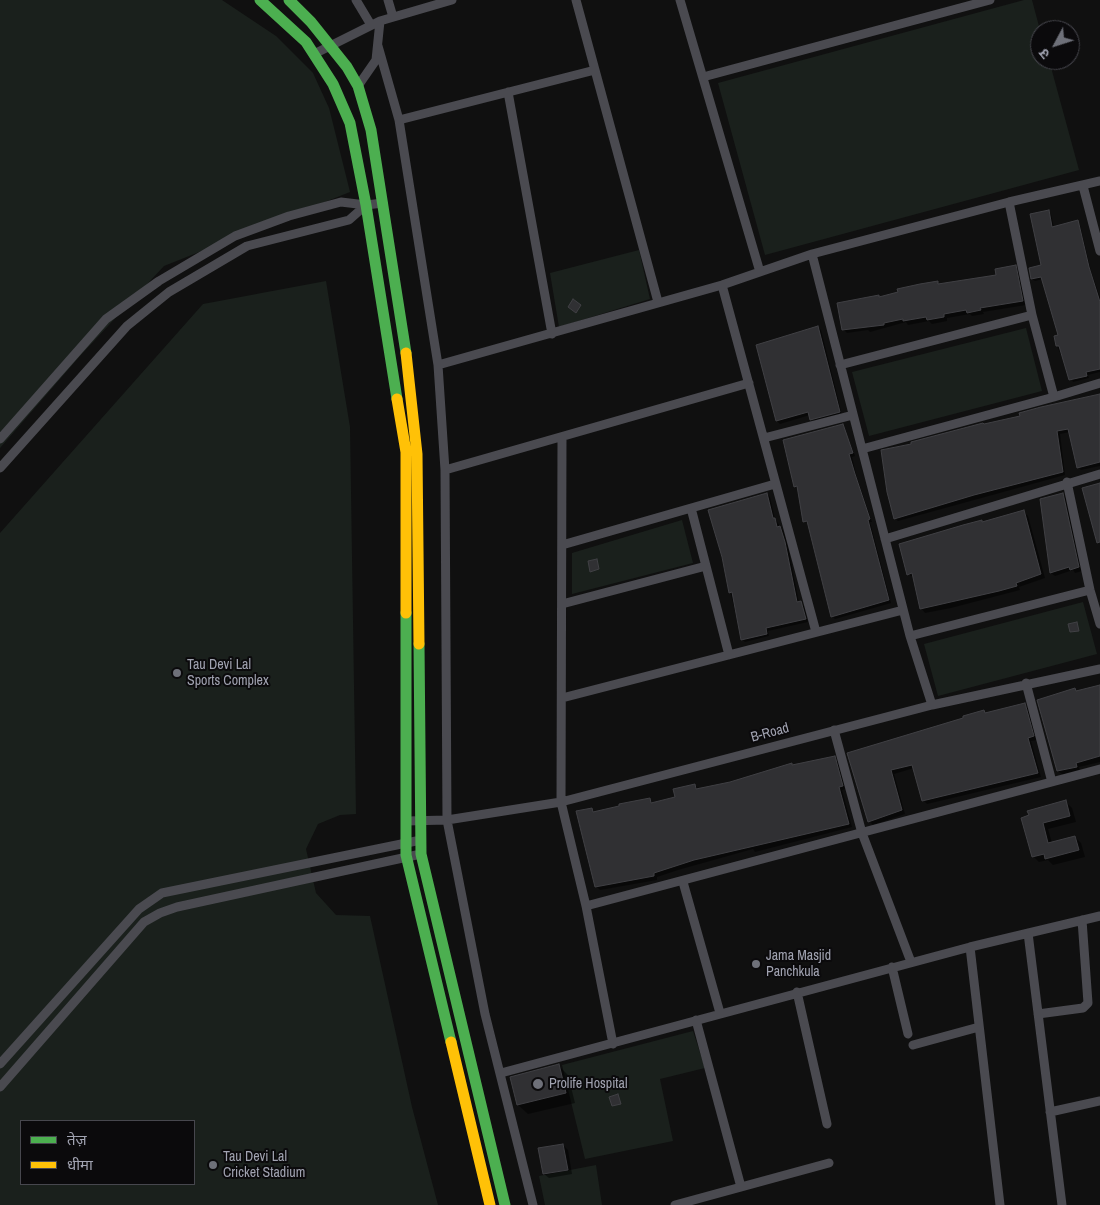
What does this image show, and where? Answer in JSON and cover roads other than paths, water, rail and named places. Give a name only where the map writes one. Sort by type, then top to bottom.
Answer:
[{"type":"street","points":[[260,0],[306,42],[333,84],[350,123],[366,205],[406,452],[406,858],[490,1205]]},
{"type":"street","points":[[288,0],[330,44],[358,86],[371,130],[404,333],[417,454],[421,854],[505,1205]]},
{"type":"street","points":[[356,0],[371,25]]},
{"type":"street","points":[[388,0],[393,17]]},
{"type":"street","points":[[314,54],[330,44],[380,21],[452,0]]},
{"type":"street","points":[[576,0],[658,302]]},
{"type":"street","points":[[680,0],[760,272]]},
{"type":"street","points":[[703,77],[990,0]]},
{"type":"street","points":[[358,86],[374,65],[380,21]]},
{"type":"street","points":[[378,46],[399,120],[438,365],[445,470],[447,820],[486,1014],[532,1205]]},
{"type":"street","points":[[399,120],[595,70]]},
{"type":"street","points":[[508,92],[552,334]]},
{"type":"street","points":[[438,365],[722,285],[812,254],[1009,202],[1100,181]]},
{"type":"street","points":[[1084,186],[1100,251]]},
{"type":"street","points":[[0,439],[106,319],[159,281],[235,236],[289,216],[342,202],[366,205],[383,203]]},
{"type":"street","points":[[1009,202],[1032,315],[1054,398]]},
{"type":"street","points":[[0,468],[127,326],[169,292],[247,246],[349,220],[366,205]]},
{"type":"street","points":[[812,254],[903,610],[932,705]]},
{"type":"street","points":[[722,285],[816,632]]},
{"type":"street","points":[[840,365],[1032,315]]},
{"type":"street","points":[[445,470],[749,383]]},
{"type":"street","points":[[862,449],[1054,398],[1100,383]]},
{"type":"street","points":[[764,438],[853,415]]},
{"type":"street","points":[[562,437],[561,802],[586,906],[613,1044]]},
{"type":"street","points":[[885,539],[1067,482],[1100,474]]},
{"type":"street","points":[[1067,482],[1090,590],[1100,624]]},
{"type":"street","points":[[562,545],[776,484]]},
{"type":"street","points":[[691,508],[729,655]]},
{"type":"street","points":[[562,604],[706,566]]},
{"type":"street","points":[[910,636],[1090,590]]},
{"type":"street","points":[[562,698],[903,610]]},
{"type":"street","name":"B-Road","points":[[406,820],[447,820],[561,802],[932,705],[1026,683],[1100,669]]},
{"type":"street","points":[[1026,683],[1052,782]]},
{"type":"street","points":[[834,730],[862,833],[911,962]]},
{"type":"street","points":[[586,906],[683,882],[1100,769]]},
{"type":"street","points":[[0,1064],[139,908],[162,893],[421,840]]},
{"type":"street","points":[[0,1087],[144,922],[177,907],[421,854]]},
{"type":"street","points":[[248,876],[250,891]]},
{"type":"street","points":[[683,882],[720,1013]]},
{"type":"street","points":[[501,1073],[911,962],[1100,916]]},
{"type":"street","points":[[1038,1014],[1083,1008],[1088,1003],[1082,920]]},
{"type":"street","points":[[1028,933],[1062,1205]]},
{"type":"street","points":[[970,947],[1000,1205]]},
{"type":"street","points":[[892,967],[908,1034]]},
{"type":"street","points":[[797,992],[827,1124]]},
{"type":"street","points":[[696,1020],[740,1187]]},
{"type":"street","points":[[913,1045],[980,1027]]},
{"type":"street","points":[[1050,1112],[1100,1101]]},
{"type":"street","points":[[675,1205],[829,1163]]},
{"type":"place","name":"Tau Devi Lal Sports Complex","points":[[177,673]]},
{"type":"place","name":"Jama Masjid Panchkula","points":[[756,964]]},
{"type":"place","name":"Prolife Hospital","points":[[538,1084]]},
{"type":"place","name":"Tau Devi Lal Cricket Stadium","points":[[213,1165]]}]
